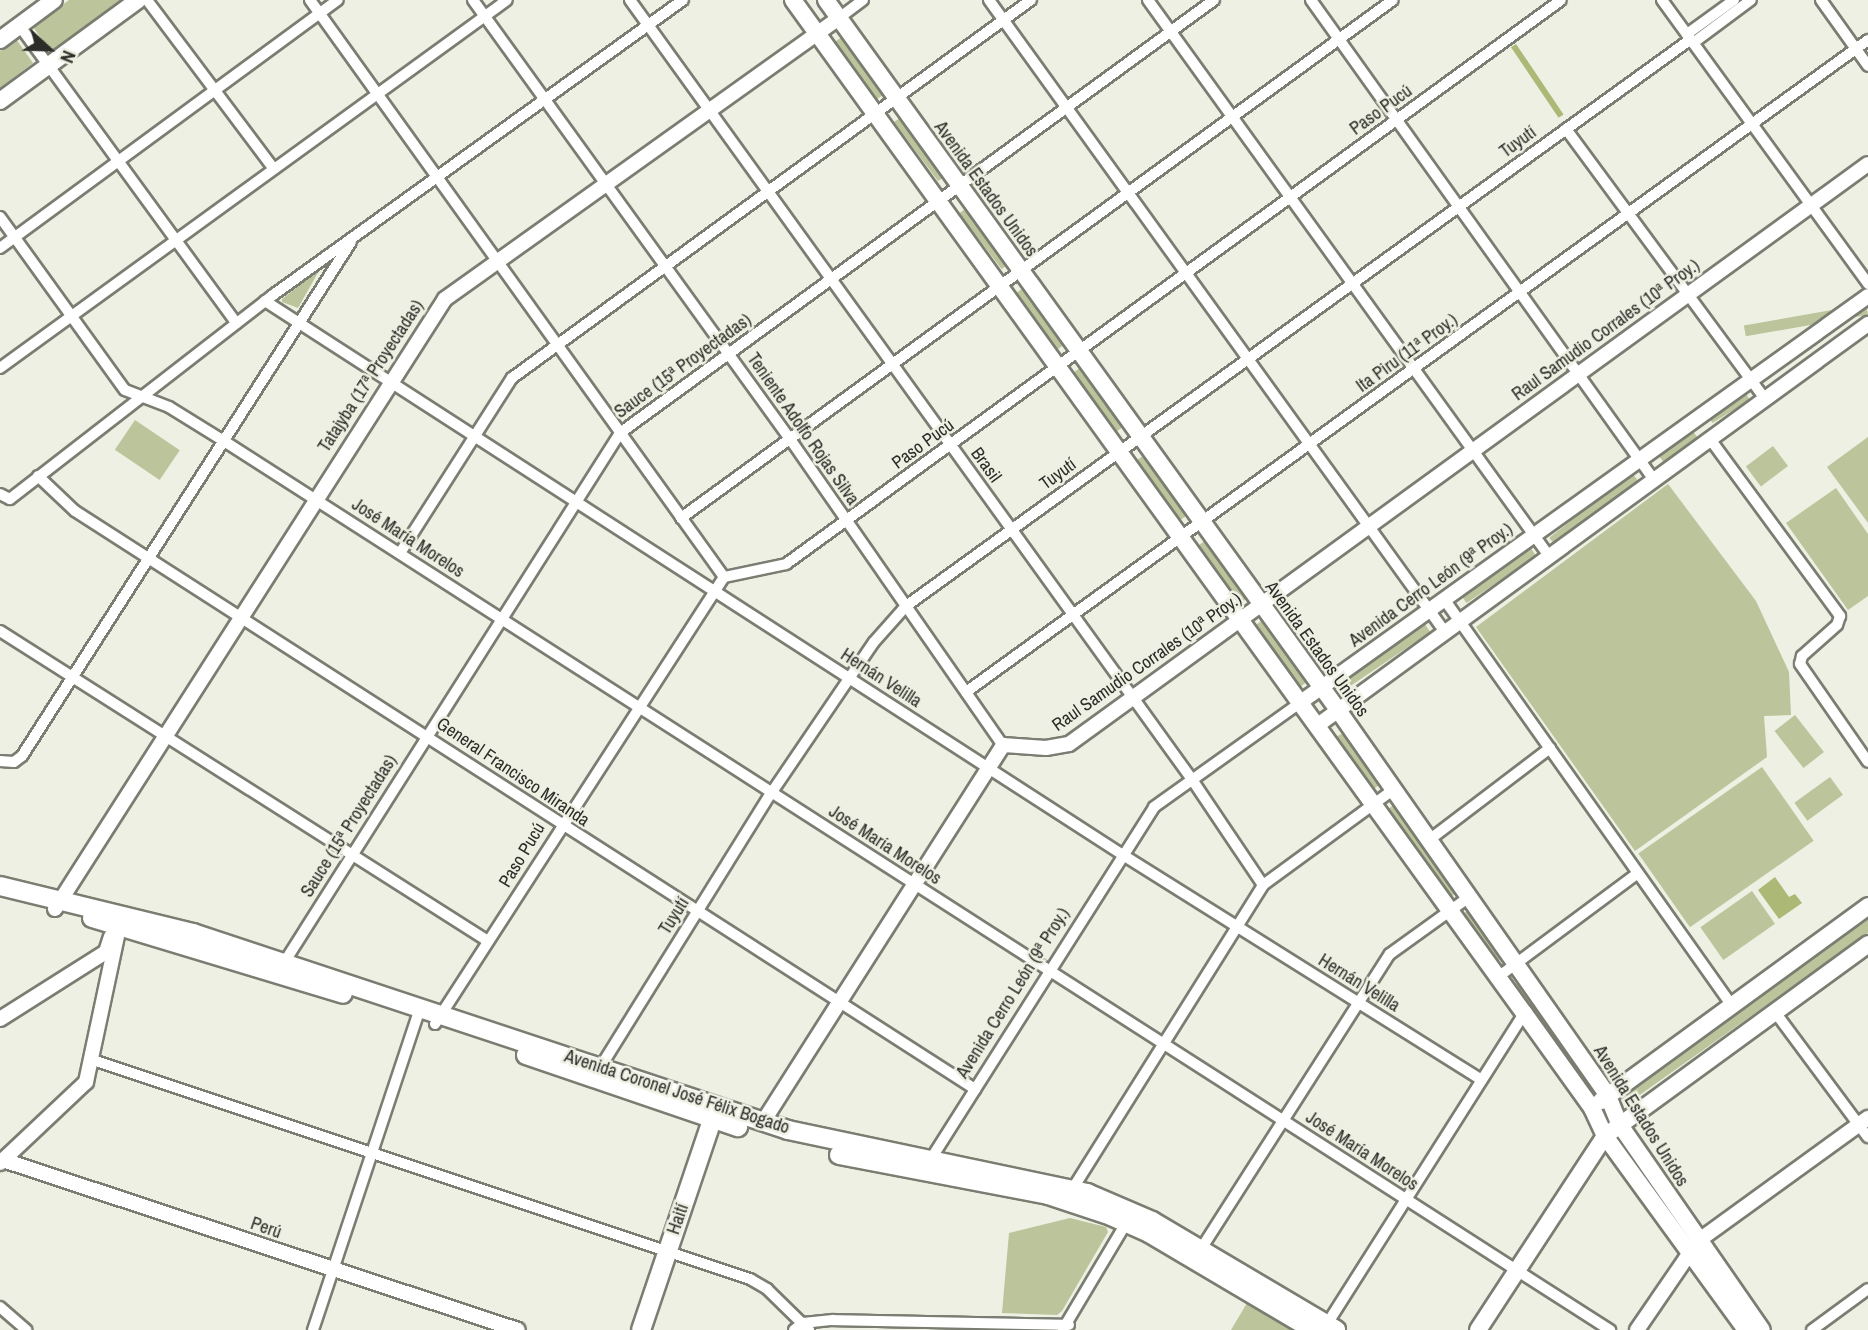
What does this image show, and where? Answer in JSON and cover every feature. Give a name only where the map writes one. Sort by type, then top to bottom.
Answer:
[{"type":"main road","points":[[0,40],[54,0]]},
{"type":"main road","points":[[0,101],[138,0]]},
{"type":"main road","points":[[793,0],[1592,1108],[1868,906]]},
{"type":"main road","name":"Avenida Estados Unidos","points":[[826,0],[1338,710],[1608,1096],[1620,1125],[1746,1330]]},
{"type":"main road","name":"Avenida Coronel José Félix Bogado","points":[[0,886],[281,967],[597,1072],[714,1114],[880,1165],[1069,1194]]},
{"type":"main road","name":"Avenida Coronel José Félix Bogado","points":[[0,897],[58,903]]},
{"type":"main road","points":[[1478,1330],[1605,1136],[1868,944]]},
{"type":"main road","points":[[1626,1083],[1627,1098],[1642,1109]]},
{"type":"main road","name":"Avenida Estados Unidos","points":[[1592,1108],[1605,1136],[1762,1330]]},
{"type":"main road","name":"Avenida Coronel José Félix Bogado","points":[[714,1114],[763,1122],[1069,1194],[1202,1249],[1325,1328]]},
{"type":"main road","name":"Haití","points":[[641,1330],[714,1114]]},
{"type":"main road","name":"Avenida Coronel José Félix Bogado","points":[[1129,1217],[1325,1328]]},
{"type":"street","points":[[147,0],[274,169]]},
{"type":"street","points":[[310,0],[724,577]]},
{"type":"street","points":[[0,248],[338,0]]},
{"type":"street","name":"Teniente Adolfo Rojas Silva","points":[[473,0],[790,439],[1003,745]]},
{"type":"street","points":[[0,368],[507,0]]},
{"type":"street","name":"Brasil","points":[[630,0],[1191,778],[1263,885]]},
{"type":"street","points":[[3,496],[38,476],[138,395],[265,301],[683,0]]},
{"type":"street","name":"Tatajyba (17ª Proyectadas)","points":[[58,903],[445,299],[863,0]]},
{"type":"street","points":[[989,0],[1445,632]]},
{"type":"street","points":[[400,553],[502,389],[664,264],[1031,0]]},
{"type":"street","points":[[1148,0],[1549,556]]},
{"type":"street","name":"Sauce (15ª Proyectadas)","points":[[281,967],[620,433],[1214,0]]},
{"type":"street","points":[[1311,0],[1654,480]]},
{"type":"street","points":[[681,518],[1392,0]]},
{"type":"street","name":"Paso Pucú","points":[[438,1019],[560,825],[724,577],[786,564],[1561,0]]},
{"type":"street","points":[[1662,0],[1868,284]]},
{"type":"street","name":"Tuyutí","points":[[1690,39],[1734,0]]},
{"type":"street","name":"Tuyutí","points":[[597,1072],[772,792],[849,678],[906,606],[1690,39],[1751,0]]},
{"type":"street","points":[[1821,0],[1868,66]]},
{"type":"street","points":[[19,26],[236,323]]},
{"type":"street","name":"Ita Piru (11ª Proy.)","points":[[966,692],[1868,40]]},
{"type":"street","points":[[1566,129],[1765,399]]},
{"type":"street","name":"Raul Samudio Corrales (10ª Proy.)","points":[[1003,745],[1062,748],[1868,164]]},
{"type":"street","name":"José María Morelos","points":[[0,217],[118,383],[138,395],[169,407],[224,441],[1610,1330]]},
{"type":"street","points":[[0,761],[14,762],[23,756],[355,236]]},
{"type":"street","name":"Avenida Cerro León (9ª Proy.)","points":[[929,1162],[1154,807],[1868,296]]},
{"type":"street","name":"Hernán Velilla","points":[[265,301],[715,589],[1123,855],[1481,1080]]},
{"type":"street","points":[[1318,725],[1868,324]]},
{"type":"street","points":[[1710,439],[1840,616],[1837,625],[1802,656],[1800,664],[1868,762]]},
{"type":"street","name":"General Francisco Miranda","points":[[38,476],[75,511],[148,559],[428,736],[696,914],[975,1089]]},
{"type":"street","points":[[1444,599],[1732,1006]]},
{"type":"street","points":[[0,631],[488,941]]},
{"type":"street","points":[[763,1122],[1003,745]]},
{"type":"street","points":[[1429,840],[1550,748]]},
{"type":"street","points":[[1069,1194],[1263,885],[1394,790]]},
{"type":"street","points":[[1498,977],[1638,873]]},
{"type":"street","points":[[1202,1249],[1390,954],[1469,897]]},
{"type":"street","points":[[0,1019],[106,952],[116,918]]},
{"type":"street","points":[[2,1162],[77,1095],[93,1060],[106,994],[116,918]]},
{"type":"street","points":[[79,969],[97,970],[106,994]]},
{"type":"street","points":[[1775,1012],[1863,1121],[1868,1137]]},
{"type":"street","points":[[313,1330],[418,1013]]},
{"type":"street","points":[[1325,1328],[1524,1013]]},
{"type":"street","points":[[93,1060],[759,1282],[802,1328],[833,1320],[1068,1328],[1129,1217]]},
{"type":"street","points":[[1637,1330],[1693,1247],[1863,1121]]},
{"type":"street","name":"Perú","points":[[2,1162],[518,1330]]},
{"type":"street","points":[[1812,1330],[1868,1289]]},
{"type":"street","points":[[0,1307],[26,1330]]},
{"type":"shaded area","points":[[69,0],[121,0],[51,52],[33,27]]},
{"type":"shaded area","points":[[842,37],[883,95],[876,100],[835,42]]},
{"type":"shaded area","points":[[16,39],[33,63],[0,88],[0,51]]},
{"type":"shaded area","points":[[1516,44],[1564,114],[1559,118],[1511,47]]},
{"type":"shaded area","points":[[900,118],[943,178],[938,181],[894,122]]},
{"type":"shaded area","points":[[965,209],[1007,265],[1002,269],[959,213]]},
{"type":"shaded area","points":[[320,269],[298,308],[282,302],[282,299]]},
{"type":"shaded area","points":[[1023,288],[1064,345],[1058,349],[1017,293]]},
{"type":"shaded area","points":[[1866,304],[1868,315],[1746,336],[1744,326]]},
{"type":"shaded area","points":[[1081,367],[1124,426],[1116,432],[1073,373]]},
{"type":"shaded area","points":[[1745,392],[1750,400],[1712,423],[1708,415]]},
{"type":"shaded area","points":[[135,420],[180,450],[160,480],[115,450]]},
{"type":"shaded area","points":[[1692,430],[1698,438],[1664,463],[1658,455]]},
{"type":"shaded area","points":[[1868,437],[1868,523],[1827,467]]},
{"type":"shaded area","points":[[1773,446],[1788,466],[1761,486],[1746,466]]},
{"type":"shaded area","points":[[1144,455],[1187,515],[1180,520],[1137,460]]},
{"type":"shaded area","points":[[1632,473],[1639,482],[1556,546],[1549,538]]},
{"type":"shaded area","points":[[1668,484],[1756,601],[1789,672],[1791,715],[1764,716],[1767,757],[1635,851],[1476,627]]},
{"type":"shaded area","points":[[1836,488],[1868,534],[1868,596],[1848,610],[1786,523]]},
{"type":"shaded area","points":[[1206,540],[1248,597],[1239,604],[1197,546]]},
{"type":"shaded area","points":[[1530,547],[1536,556],[1467,603],[1460,594]]},
{"type":"shaded area","points":[[1264,619],[1309,680],[1298,688],[1253,627]]},
{"type":"shaded area","points":[[1424,623],[1430,632],[1346,689],[1339,680]]},
{"type":"shaded area","points":[[1795,715],[1824,752],[1803,768],[1775,731]]},
{"type":"shaded area","points":[[1345,732],[1381,784],[1372,790],[1334,738]]},
{"type":"shaded area","points":[[1762,767],[1814,841],[1690,927],[1638,854]]},
{"type":"shaded area","points":[[1830,777],[1843,795],[1807,821],[1794,803]]},
{"type":"shaded area","points":[[1395,804],[1457,893],[1450,897],[1387,810]]},
{"type":"shaded area","points":[[1775,877],[1789,897],[1795,894],[1802,903],[1779,919],[1758,890]]},
{"type":"shaded area","points":[[1752,891],[1775,924],[1723,960],[1700,927]]},
{"type":"shaded area","points":[[1469,910],[1502,958],[1497,962],[1463,914]]},
{"type":"shaded area","points":[[1868,919],[1868,933],[1627,1104],[1627,1094]]},
{"type":"shaded area","points":[[1519,982],[1596,1091],[1592,1094],[1514,986]]},
{"type":"shaded area","points":[[1070,1218],[1106,1227],[1108,1232],[1062,1311],[1057,1315],[1002,1313],[1009,1233]]},
{"type":"shaded area","points":[[1247,1303],[1291,1330],[1231,1330]]}]
